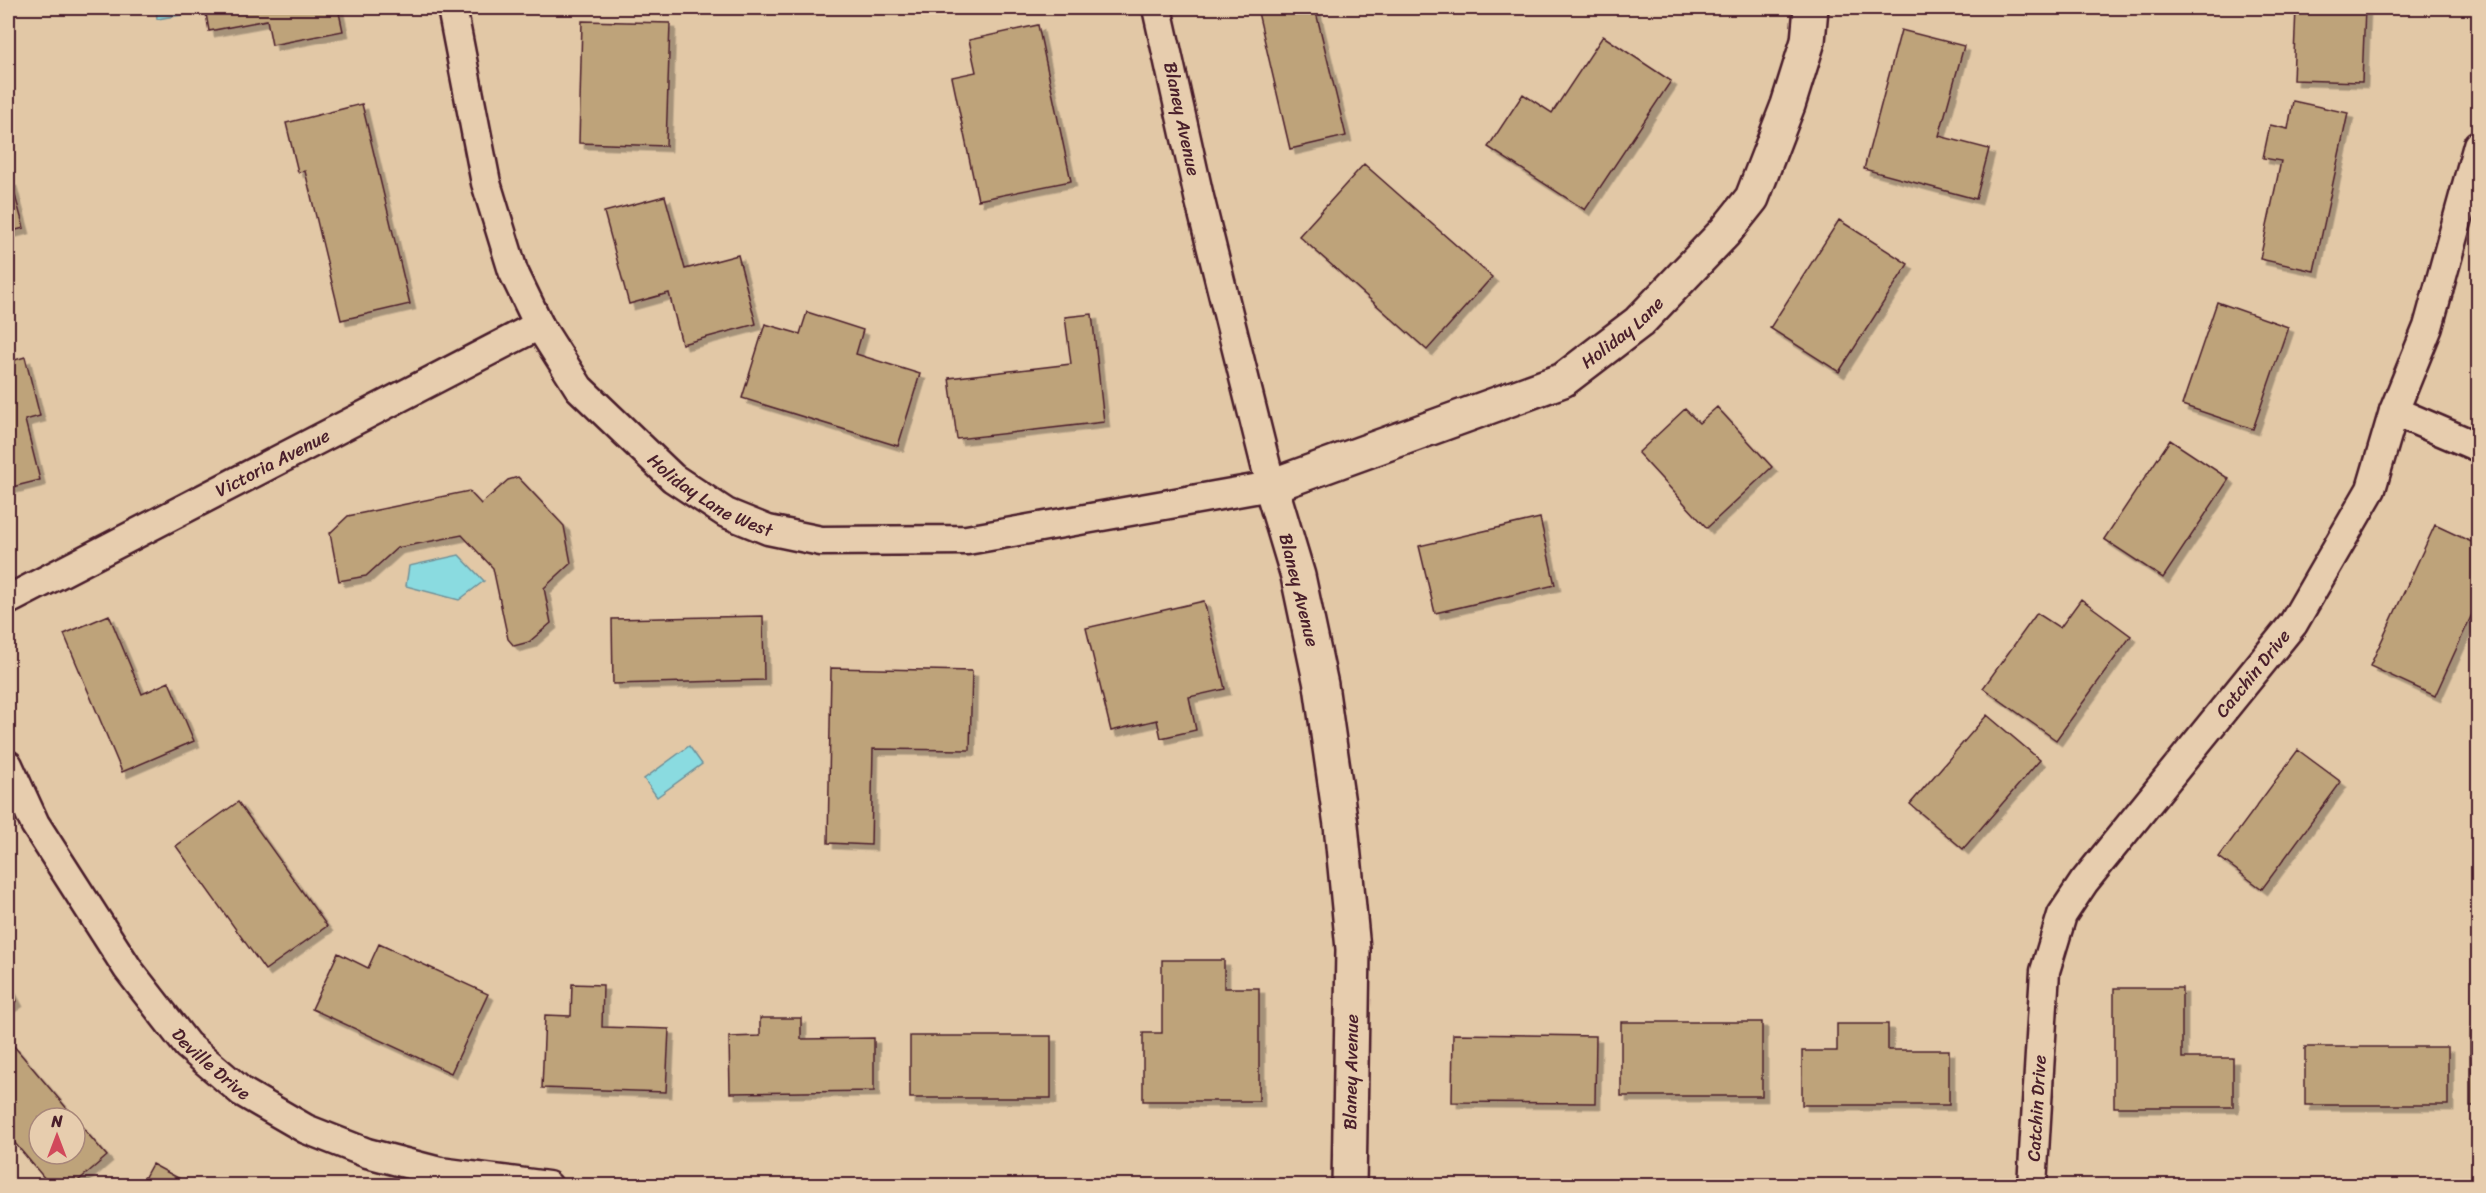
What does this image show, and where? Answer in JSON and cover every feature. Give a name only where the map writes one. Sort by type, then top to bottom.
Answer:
[{"type":"street","name":"Holiday Lane West","points":[[453,8],[486,183],[513,270],[539,326],[579,388],[673,478],[726,513],[768,530],[821,541],[967,540],[1271,486]]},
{"type":"street","name":"Blaney Avenue","points":[[1157,8],[1199,197],[1271,486],[1298,576],[1321,685],[1341,825],[1353,949],[1349,1185]]},
{"type":"street","name":"Holiday Lane","points":[[1271,486],[1563,380],[1639,322],[1725,232],[1752,198],[1808,41],[1811,8]]},
{"type":"street","name":"Catchin Drive","points":[[2032,1185],[2045,971],[2062,915],[2084,882],[2293,624],[2372,489],[2394,411],[2428,327],[2478,145]]},
{"type":"street","name":"Victoria Avenue","points":[[8,600],[539,326]]},
{"type":"street","points":[[2394,411],[2478,447]]},
{"type":"street","name":"Deville Drive","points":[[8,765],[35,824],[128,969],[188,1045],[242,1092],[306,1129],[367,1153],[440,1172],[549,1185]]},
{"type":"water","points":[[156,8],[186,8],[186,14],[157,19]]},
{"type":"water","points":[[459,555],[484,581],[459,600],[406,586],[409,566]]},
{"type":"water","points":[[689,746],[702,764],[657,797],[644,779]]},
{"type":"building","points":[[205,8],[338,8],[343,31],[272,45],[267,20],[209,31]]},
{"type":"building","points":[[1257,8],[1315,8],[1346,136],[1290,149]]},
{"type":"building","points":[[2296,8],[2365,8],[2362,82],[2293,80]]},
{"type":"building","points":[[582,21],[670,23],[666,146],[579,143]]},
{"type":"building","points":[[1038,25],[1071,181],[978,200],[952,77],[976,72],[969,40]]},
{"type":"building","points":[[1901,30],[1964,46],[1939,136],[1989,149],[1976,199],[1864,169]]},
{"type":"building","points":[[1603,36],[1671,81],[1585,210],[1488,147],[1523,94],[1552,113]]},
{"type":"building","points":[[2293,101],[2348,113],[2314,271],[2260,259],[2281,161],[2263,158],[2270,125],[2288,129]]},
{"type":"building","points":[[362,104],[410,304],[341,320],[305,171],[298,172],[286,123]]},
{"type":"building","points":[[1364,164],[1492,277],[1427,350],[1299,236]]},
{"type":"building","points":[[11,181],[24,228],[8,232],[8,182]]},
{"type":"building","points":[[665,196],[685,269],[738,255],[756,324],[682,344],[669,293],[629,304],[604,212]]},
{"type":"building","points":[[1839,220],[1908,264],[1839,372],[1770,328]]},
{"type":"building","points":[[2217,302],[2288,327],[2253,429],[2182,405]]},
{"type":"building","points":[[807,312],[863,330],[856,354],[920,374],[898,446],[742,398],[765,324],[800,334]]},
{"type":"building","points":[[1092,314],[1104,422],[957,439],[949,378],[1071,364],[1065,317]]},
{"type":"building","points":[[25,357],[40,416],[25,420],[40,480],[8,488],[8,362]]},
{"type":"building","points":[[1717,407],[1772,467],[1707,528],[1638,453],[1685,409],[1699,423]]},
{"type":"building","points":[[2170,440],[2229,479],[2163,578],[2104,539]]},
{"type":"building","points":[[518,477],[564,526],[571,563],[544,588],[551,623],[529,642],[514,646],[508,639],[493,568],[462,535],[397,548],[366,576],[339,581],[330,533],[348,516],[469,491],[481,504],[508,480]]},
{"type":"building","points":[[1540,518],[1555,585],[1435,613],[1419,546]]},
{"type":"building","points":[[2435,525],[2478,545],[2478,601],[2435,696],[2370,666]]},
{"type":"building","points":[[2081,599],[2131,636],[2056,740],[1983,688],[2037,613],[2060,628]]},
{"type":"building","points":[[1204,601],[1225,689],[1189,697],[1196,730],[1161,738],[1157,720],[1111,731],[1086,628]]},
{"type":"building","points":[[109,615],[142,694],[169,682],[194,741],[122,772],[64,634]]},
{"type":"building","points":[[763,616],[764,680],[613,684],[612,619]]},
{"type":"building","points":[[831,668],[972,671],[970,750],[873,749],[871,845],[828,843]]},
{"type":"building","points":[[1987,715],[2040,760],[1963,849],[1910,804]]},
{"type":"building","points":[[2298,750],[2341,782],[2262,889],[2219,857]]},
{"type":"building","points":[[238,802],[327,926],[265,970],[176,846]]},
{"type":"building","points":[[379,944],[488,994],[451,1073],[312,1009],[338,953],[368,968]]},
{"type":"building","points":[[1162,960],[1224,960],[1224,988],[1259,988],[1259,1101],[1143,1101],[1143,1033],[1162,1033]]},
{"type":"building","points":[[8,984],[17,1001],[8,1007]]},
{"type":"building","points":[[572,984],[603,985],[602,1027],[669,1029],[666,1092],[542,1088],[545,1015],[571,1016]]},
{"type":"building","points":[[2114,988],[2182,988],[2182,1058],[2233,1058],[2233,1107],[2114,1107]]},
{"type":"building","points":[[760,1018],[801,1018],[801,1039],[874,1038],[874,1091],[730,1093],[729,1037],[760,1036]]},
{"type":"building","points":[[1621,1022],[1762,1022],[1762,1096],[1621,1096]]},
{"type":"building","points":[[1837,1024],[1888,1024],[1888,1050],[1949,1050],[1949,1105],[1802,1105],[1802,1051],[1837,1051]]},
{"type":"building","points":[[2470,1029],[2478,1029],[2478,1106],[2470,1106]]},
{"type":"building","points":[[1453,1034],[1596,1036],[1595,1103],[1452,1102]]},
{"type":"building","points":[[910,1036],[1051,1036],[1051,1098],[910,1098]]},
{"type":"building","points":[[13,1045],[65,1106],[27,1106],[27,1157],[8,1137],[8,1049]]},
{"type":"building","points":[[2305,1047],[2448,1047],[2448,1105],[2305,1105]]},
{"type":"building","points":[[87,1133],[107,1156],[72,1186],[51,1186],[34,1166],[87,1166]]},
{"type":"building","points":[[152,1164],[193,1186],[140,1186]]}]
